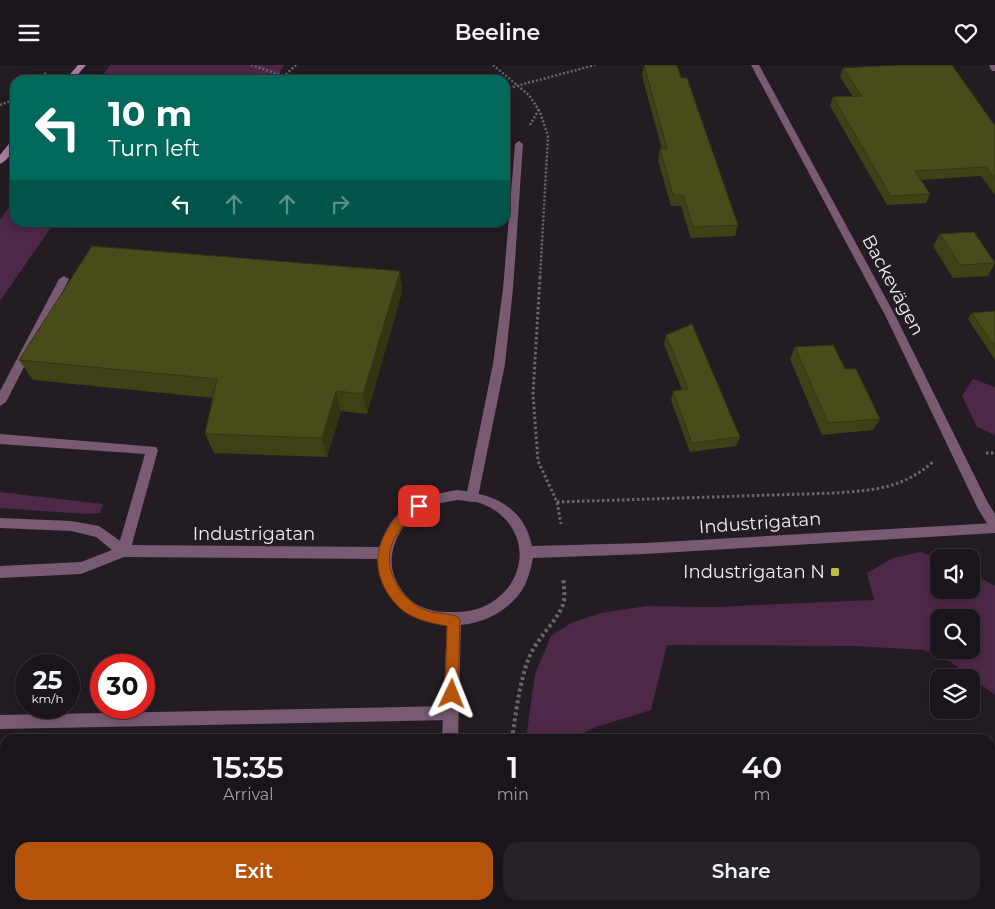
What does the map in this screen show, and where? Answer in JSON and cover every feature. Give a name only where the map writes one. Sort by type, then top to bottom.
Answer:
[{"type":"main road","points":[[73,75],[82,65]]},
{"type":"main road","points":[[0,161],[10,148]]},
{"type":"street","name":"Backevägen","points":[[755,65],[891,317],[982,505],[995,524]]},
{"type":"street","points":[[993,65],[995,69]]},
{"type":"street","points":[[472,497],[499,363],[508,289],[519,144]]},
{"type":"street","points":[[0,402],[64,279]]},
{"type":"street","points":[[0,439],[152,450],[124,551],[99,532],[71,526],[0,523]]},
{"type":"street","points":[[457,495],[482,499],[505,511],[521,529],[528,552],[524,577],[508,600],[484,615],[454,621],[424,616],[400,601],[386,578],[383,553],[390,535],[409,511],[430,501],[457,495]]},
{"type":"street","name":"Industrigatan","points":[[528,552],[608,551],[995,528]]},
{"type":"street","name":"Industrigatan","points":[[0,572],[81,569],[124,551],[383,553]]},
{"type":"street","points":[[450,734],[454,621]]},
{"type":"street","points":[[0,721],[451,713]]},
{"type":"path","points":[[251,65],[283,75]]},
{"type":"path","points":[[287,75],[296,65]]},
{"type":"path","points":[[493,65],[507,75]]},
{"type":"path","points":[[510,88],[595,65]]},
{"type":"path","points":[[510,77],[522,86],[538,105],[548,136],[534,394],[538,461],[543,475],[558,502],[564,597],[561,609],[542,632],[532,649],[520,691],[513,734]]},
{"type":"path","points":[[558,502],[826,494],[868,491],[904,484],[919,475],[935,460],[958,455],[995,453]]},
{"type":"shaded area","points":[[110,65],[284,65],[278,75],[103,75]]},
{"type":"shaded area","points":[[10,206],[10,227],[51,227],[0,301],[0,220]]},
{"type":"shaded area","points":[[973,379],[995,387],[995,435],[977,427],[962,396]]},
{"type":"shaded area","points":[[0,492],[103,504],[100,513],[85,514],[0,508]]},
{"type":"shaded area","points":[[920,552],[930,556],[930,599],[980,599],[980,578],[995,586],[995,695],[980,684],[980,669],[960,669],[944,659],[980,659],[980,609],[930,609],[930,653],[924,650],[854,646],[667,645],[651,710],[596,727],[581,734],[527,734],[535,674],[551,636],[571,623],[601,613],[647,606],[713,607],[874,600],[867,573],[893,558]]},
{"type":"building","points":[[644,65],[677,65],[681,78],[687,78],[738,225],[693,227],[683,195],[673,195],[660,149],[667,149]]},
{"type":"building","points":[[952,65],[995,126],[995,179],[986,167],[915,171],[930,194],[891,196],[833,97],[862,96],[843,68]]},
{"type":"building","points":[[974,232],[995,263],[960,265],[940,234]]},
{"type":"building","points":[[92,246],[400,271],[363,394],[336,391],[322,438],[205,434],[217,379],[19,360]]},
{"type":"building","points":[[995,311],[995,347],[972,313]]},
{"type":"building","points":[[692,324],[740,437],[692,443],[673,391],[688,389],[666,335]]},
{"type":"building","points":[[833,345],[845,369],[856,369],[880,419],[828,423],[795,347]]},
{"type":"place","name":"Industrigatan N","points":[[835,572]]},
{"type":"route","points":[[419,506],[409,511],[390,535],[383,553],[386,578],[400,601],[424,616],[454,621],[452,694]]}]
